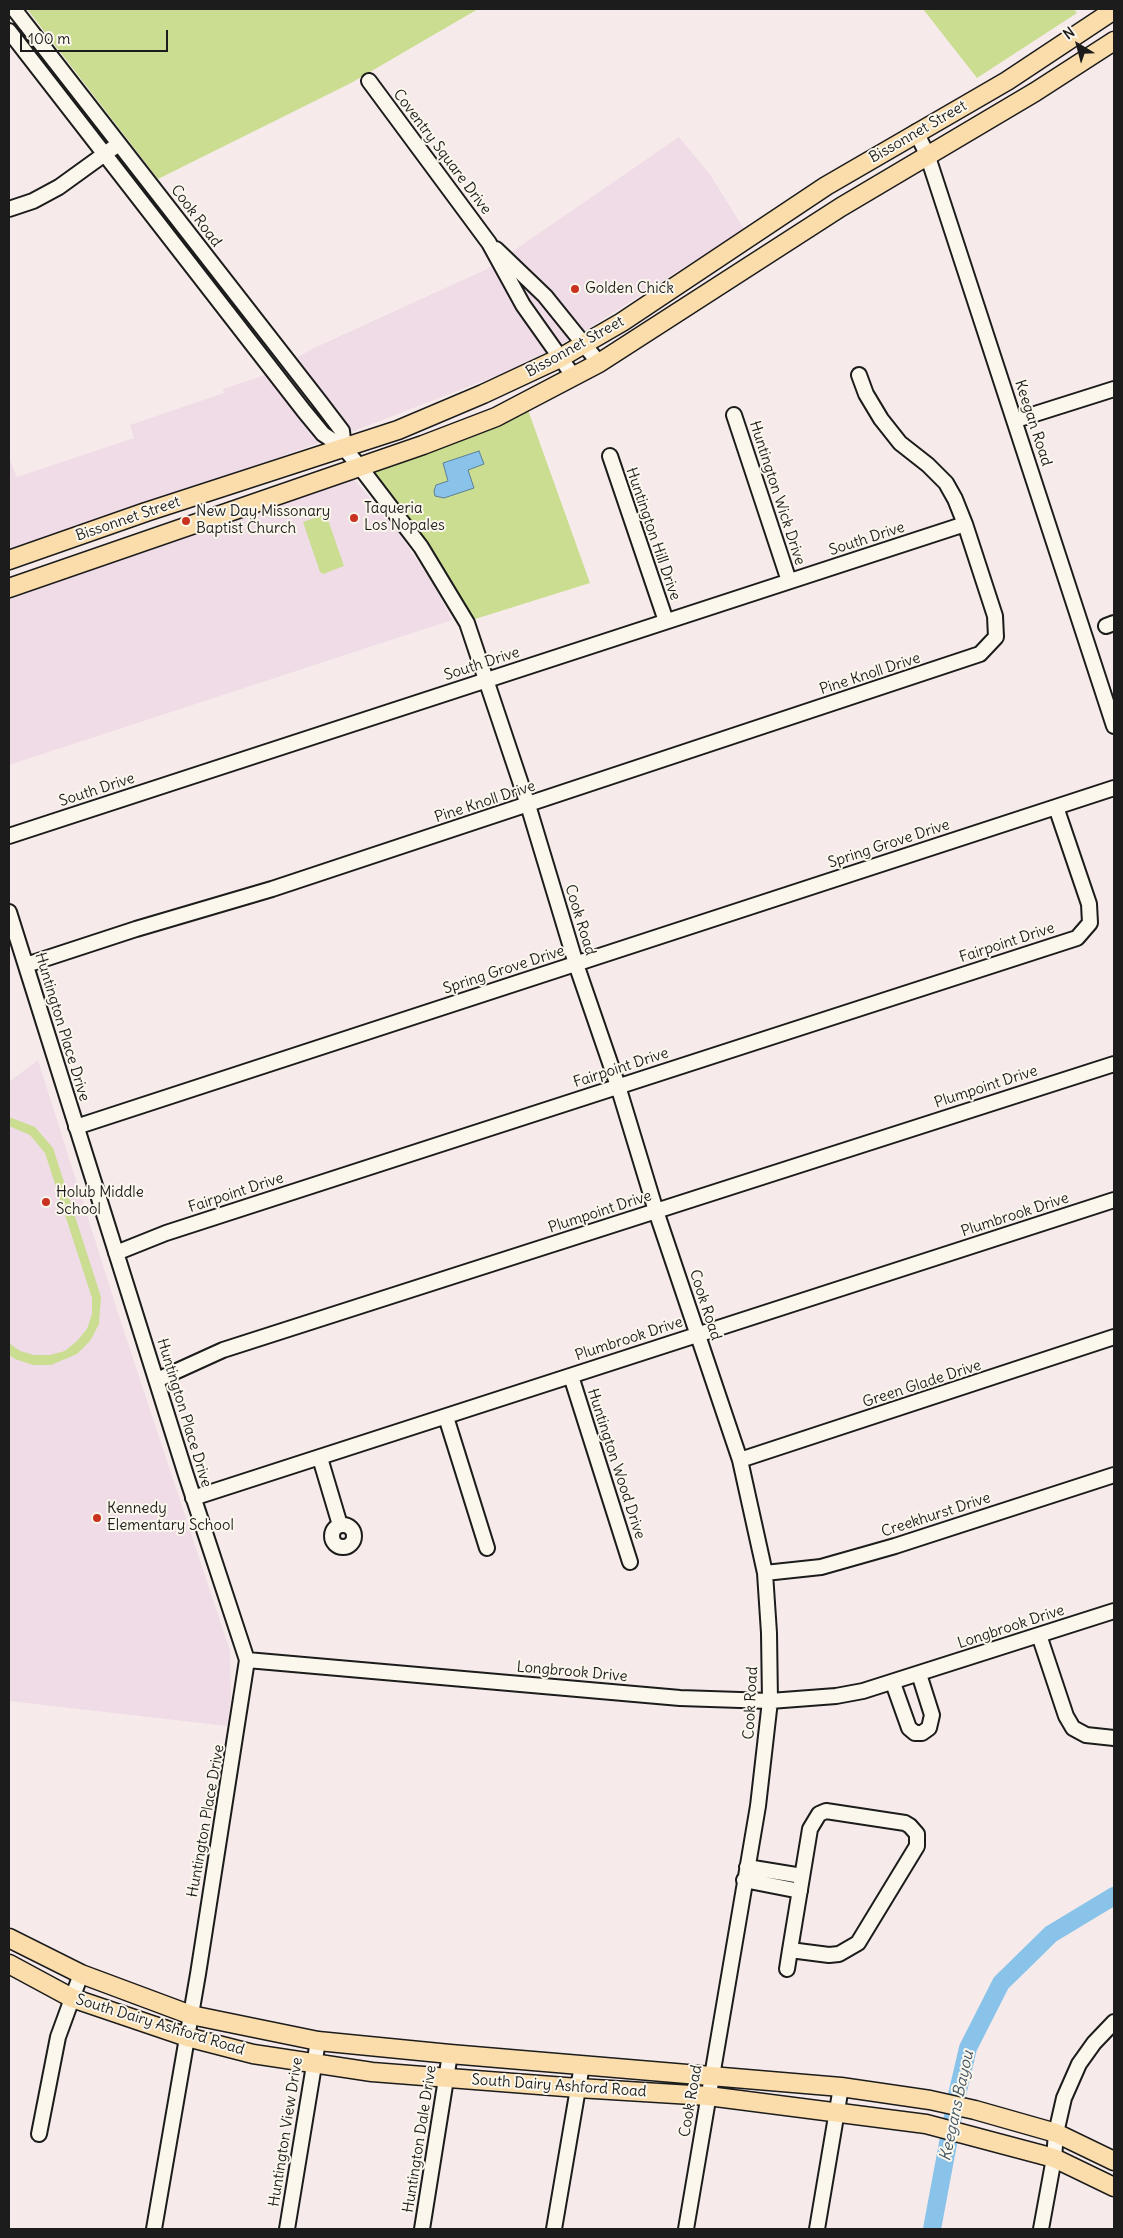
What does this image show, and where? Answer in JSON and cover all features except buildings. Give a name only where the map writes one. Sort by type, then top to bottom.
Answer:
[{"type":"main road","name":"Bissonnet Street","points":[[9,560],[212,490],[344,448],[431,416],[560,358],[584,345],[826,186],[1007,80],[1114,10]]},
{"type":"main road","points":[[1068,40],[1082,62]]},
{"type":"main road","name":"Bissonnet Street","points":[[9,588],[360,467],[496,417],[599,363],[841,207],[1114,41]]},
{"type":"main road","points":[[826,186],[841,207]]},
{"type":"main road","points":[[724,253],[738,274]]},
{"type":"main road","points":[[212,490],[220,514]]},
{"type":"main road","points":[[117,523],[125,548]]},
{"type":"main road","name":"South Dairy Ashford Road","points":[[9,1938],[81,1974],[191,2015],[318,2041],[582,2066],[712,2075],[840,2087],[930,2100],[975,2110],[1056,2133],[1114,2161]]},
{"type":"main road","name":"South Dairy Ashford Road","points":[[9,1964],[72,1998],[187,2037],[253,2054],[372,2072],[708,2096],[837,2111],[926,2124],[1054,2158],[1114,2187]]},
{"type":"street","name":"Cook Road","points":[[14,9],[342,431],[344,448]]},
{"type":"street","name":"Cook Road","points":[[9,32],[106,154],[310,419],[323,434],[344,448],[360,467],[421,547],[467,623],[528,805],[576,964],[618,1086],[656,1211],[740,1460],[765,1573],[769,1633],[770,1701],[758,1806],[686,2229]]},
{"type":"street","name":"Coventry Square Drive","points":[[368,82],[489,242],[523,304],[574,377]]},
{"type":"street","name":"Keegan Road","points":[[916,132],[927,154],[1016,420],[1114,726]]},
{"type":"street","points":[[9,210],[33,201],[59,187],[120,144]]},
{"type":"street","name":"Coventry Square Drive","points":[[489,242],[545,296],[599,363]]},
{"type":"street","name":"Pine Knoll Drive","points":[[26,965],[272,889],[980,654],[996,637],[995,616],[965,524],[946,483],[928,465],[900,443],[881,419],[866,394],[859,375]]},
{"type":"street","points":[[1016,420],[1114,388]]},
{"type":"street","name":"Huntington Wick Drive","points":[[734,415],[789,581]]},
{"type":"street","name":"Huntington Hill Drive","points":[[610,456],[666,621]]},
{"type":"street","name":"South Drive","points":[[9,836],[965,524]]},
{"type":"street","name":"Spring Grove Drive","points":[[76,1127],[1114,788]]},
{"type":"street","name":"Fairpoint Drive","points":[[116,1254],[166,1233],[1077,938],[1090,923],[1089,904],[1056,806]]},
{"type":"street","name":"Huntington Place Drive","points":[[9,912],[193,1498],[248,1660],[191,2015],[154,2229]]},
{"type":"street","name":"Plumpoint Drive","points":[[157,1380],[223,1350],[1114,1064]]},
{"type":"street","name":"Plumbrook Drive","points":[[193,1498],[1110,1202]]},
{"type":"street","name":"Green Glade Drive","points":[[740,1460],[1114,1338]]},
{"type":"street","name":"Huntington Wood Drive","points":[[571,1376],[630,1562]]},
{"type":"street","points":[[446,1417],[487,1548]]},
{"type":"street","points":[[320,1458],[340,1525]]},
{"type":"street","name":"Creekhurst Drive","points":[[765,1573],[821,1567],[895,1546],[1114,1475]]},
{"type":"street","name":"Longbrook Drive","points":[[248,1660],[680,1698],[770,1701],[836,1696],[893,1683],[1114,1611]]},
{"type":"street","points":[[1039,1635],[1066,1716],[1073,1728],[1086,1735],[1114,1738]]},
{"type":"street","points":[[893,1683],[909,1728],[915,1733],[922,1733],[929,1728],[932,1715],[919,1674]]},
{"type":"street","points":[[787,1969],[790,1950],[800,1891],[802,1876],[810,1829],[814,1820],[826,1811],[905,1823],[917,1834],[916,1846],[858,1943],[839,1954],[829,1956],[790,1950]]},
{"type":"street","points":[[746,1874],[802,1876]]},
{"type":"street","points":[[746,1874],[800,1891]]},
{"type":"street","points":[[39,2134],[58,2037],[81,1974]]},
{"type":"street","points":[[1041,2229],[1054,2158],[1056,2133],[1064,2098],[1079,2064],[1094,2043],[1114,2022]]},
{"type":"street","name":"Huntington View Drive","points":[[287,2229],[318,2041]]},
{"type":"street","name":"Huntington Dale Drive","points":[[422,2229],[450,2054]]},
{"type":"street","points":[[554,2229],[582,2066]]},
{"type":"street","points":[[817,2229],[840,2087]]},
{"type":"shaded area","points":[[679,137],[711,176],[744,229],[591,327],[522,366],[354,431],[9,551],[9,458],[17,477],[134,438],[130,425],[224,393],[223,389],[265,375],[314,348],[487,269]]},
{"type":"shaded area","points":[[352,477],[392,523],[433,584],[452,620],[9,765],[9,597]]},
{"type":"shaded area","name":"Kennedy Elementary School","points":[[38,1060],[121,1322],[230,1651],[231,1700],[227,1726],[9,1701],[9,1082]]},
{"type":"green space","points":[[27,9],[478,9],[351,83],[158,179]]},
{"type":"green space","points":[[923,9],[1074,9],[1077,13],[977,78]]},
{"type":"green space","points":[[528,410],[590,583],[472,620],[448,577],[371,469]]},
{"type":"green space","points":[[326,514],[344,566],[323,574],[320,572],[303,522]]},
{"type":"green space","points":[[9,1117],[35,1127],[53,1148],[101,1297],[99,1324],[90,1341],[77,1354],[51,1365],[33,1365],[15,1359],[9,1355],[9,1343],[20,1351],[34,1355],[50,1355],[65,1351],[87,1329],[92,1314],[92,1298],[45,1153],[30,1135],[9,1126]]},
{"type":"water","points":[[479,451],[484,464],[468,470],[474,488],[444,498],[435,496],[436,485],[448,481],[443,463]]},
{"type":"waterway","name":"Keegans Bayou","points":[[932,2229],[957,2095],[968,2048],[1001,1983],[1051,1934],[1114,1896]]},
{"type":"place","name":"Golden Chick","points":[[575,289]]},
{"type":"place","name":"Taqueria Los Nopales","points":[[354,518]]},
{"type":"place","name":"New Day Missonary Baptist Church","points":[[186,521]]},
{"type":"place","name":"Holub Middle School","points":[[46,1202]]},
{"type":"place","name":"Kennedy Elementary School","points":[[97,1518]]}]
